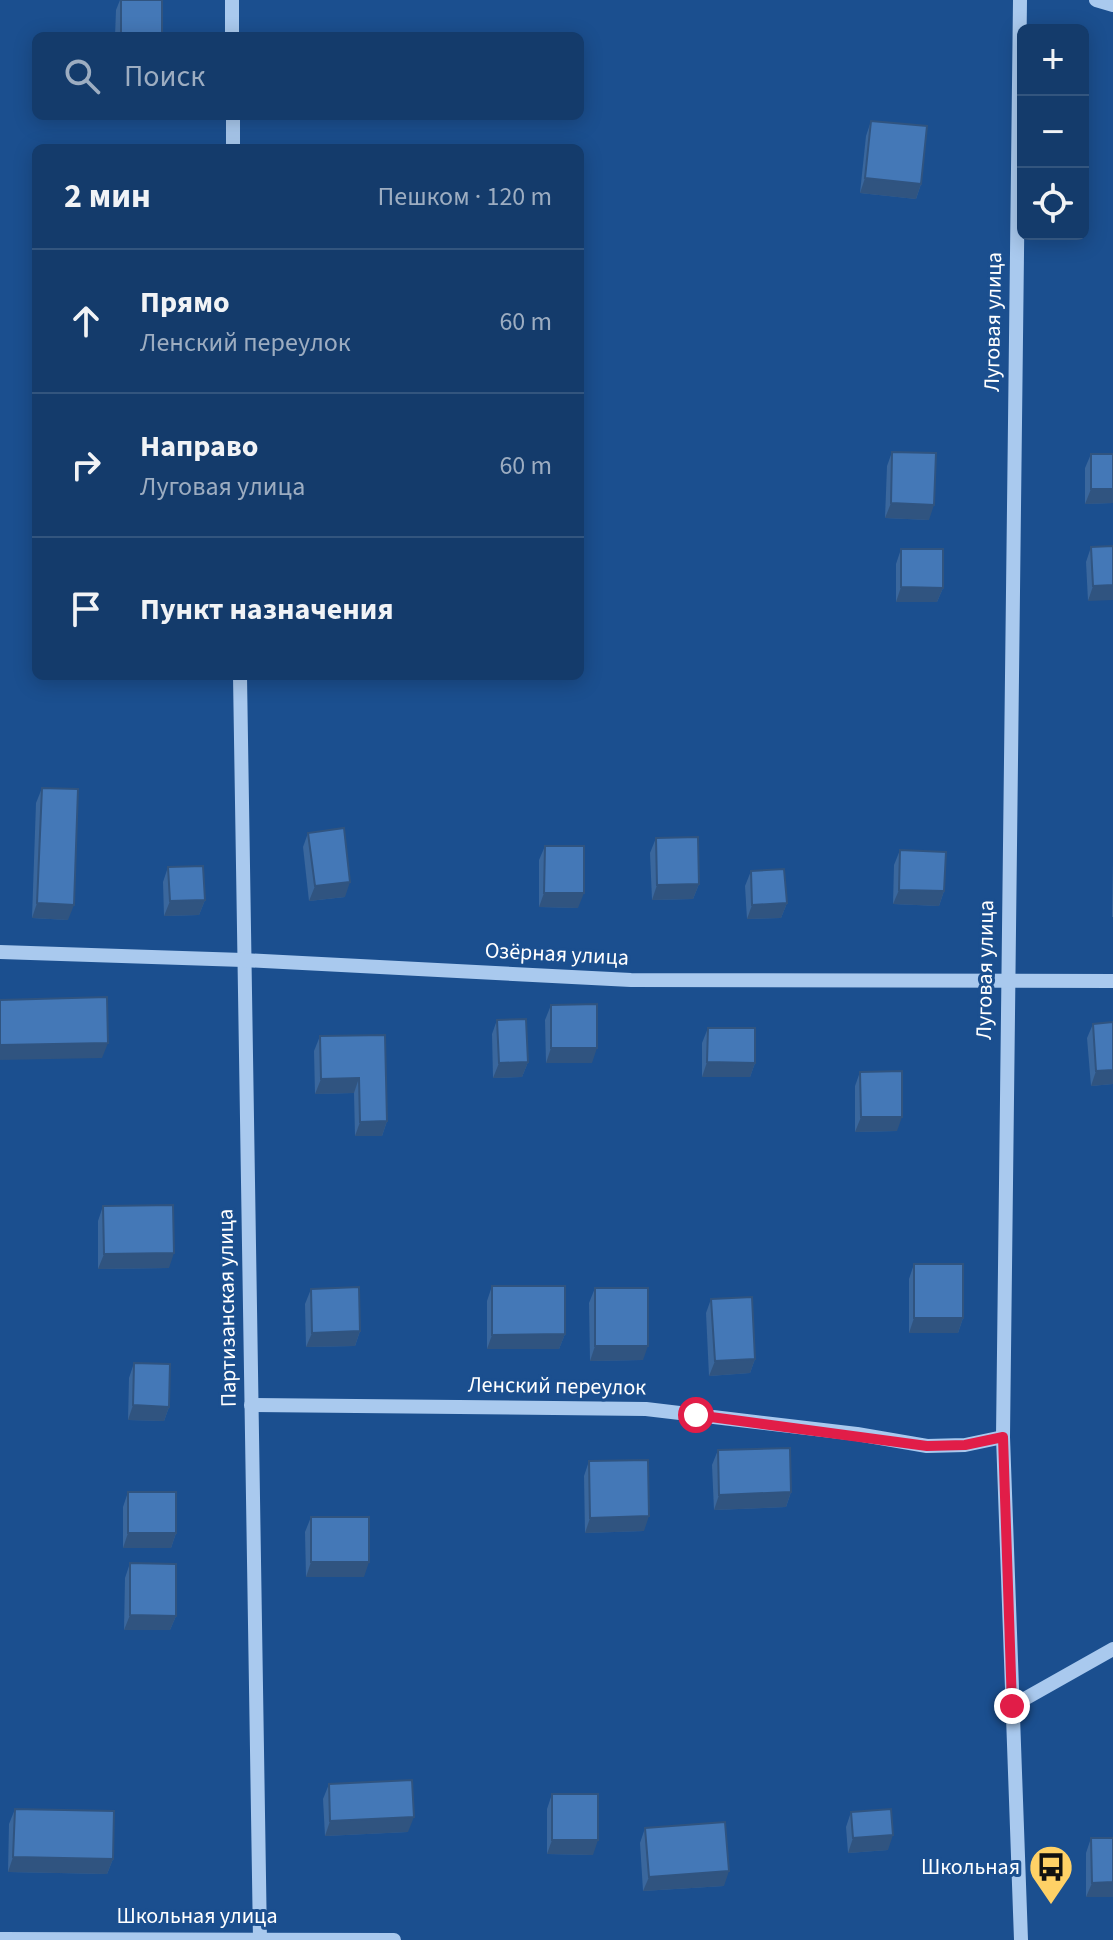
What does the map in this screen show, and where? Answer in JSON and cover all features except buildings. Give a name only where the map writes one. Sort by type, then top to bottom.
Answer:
[{"type":"street","points":[[232,0],[232,32]]},
{"type":"street","name":"Луговая улица","points":[[1020,0],[1003,1437],[1021,1940]]},
{"type":"street","points":[[1096,0],[1113,5]]},
{"type":"street","points":[[233,120],[233,144]]},
{"type":"street","name":"Партизанская улица","points":[[240,680],[260,1938]]},
{"type":"street","name":"Озёрная улица","points":[[0,952],[243,960],[631,980],[1113,981]]},
{"type":"street","name":"Ленский переулок","points":[[251,1405],[646,1409],[857,1434],[927,1446],[965,1445],[1003,1437]]},
{"type":"street","points":[[1012,1706],[1113,1649]]},
{"type":"street","name":"Школьная улица","points":[[0,1939],[394,1940]]},
{"type":"place","name":"Школьная","points":[[1051,1906]]},
{"type":"route","points":[[696,1415],[857,1434],[927,1446],[965,1445],[1003,1437],[1012,1706]]}]
